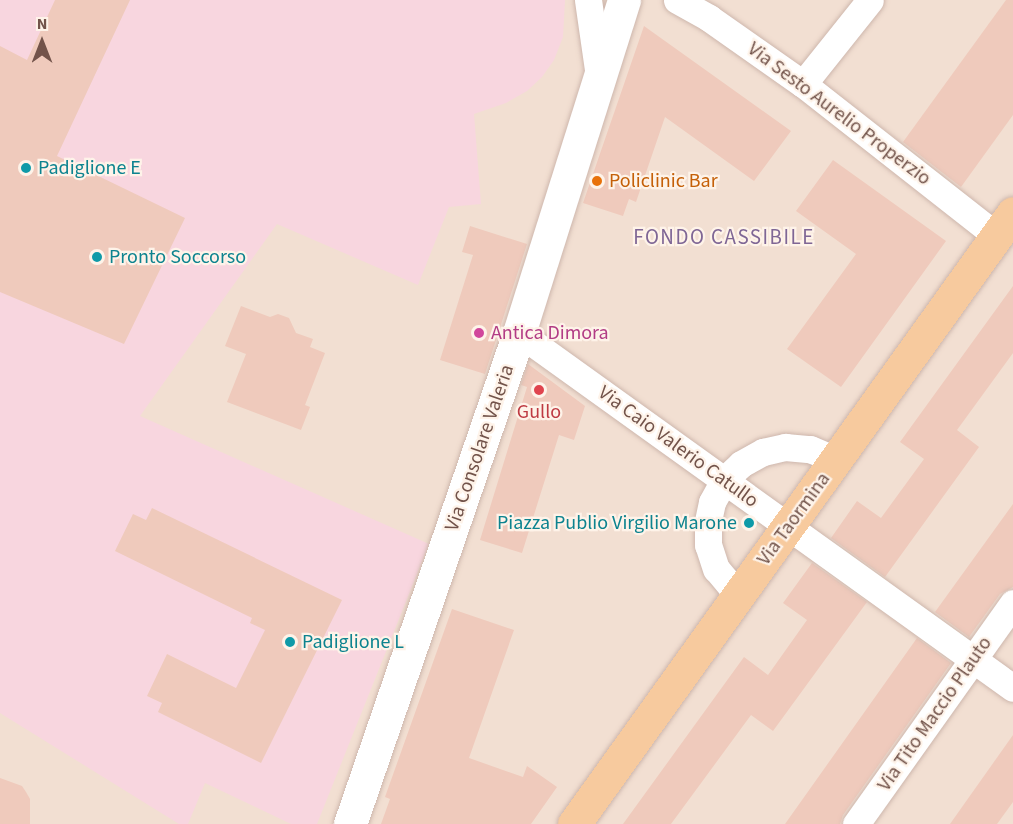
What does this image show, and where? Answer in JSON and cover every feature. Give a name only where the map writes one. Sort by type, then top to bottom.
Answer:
[{"type":"main road","name":"Via Consolare Valeria","points":[[350,824],[519,333],[624,0]]},
{"type":"main road","name":"Via Taormina","points":[[574,824],[1005,224]]},
{"type":"street","points":[[588,0],[600,78]]},
{"type":"street","name":"Via Sesto Aurelio Properzio","points":[[677,0],[709,18],[1005,224]]},
{"type":"street","points":[[803,84],[870,0]]},
{"type":"street","name":"Via Caio Valerio Catullo","points":[[519,333],[1013,688]]},
{"type":"street","points":[[738,596],[716,568],[708,545],[708,521],[712,502],[724,480],[741,464],[756,456],[785,447],[810,449],[836,460]]},
{"type":"street","name":"Via Tito Maccio Plauto","points":[[856,824],[1013,603]]},
{"type":"shaded area","points":[[0,0],[1013,0],[1013,824],[0,824]]},
{"type":"shaded area","points":[[0,0],[565,0],[563,37],[554,60],[542,77],[527,91],[506,103],[474,114],[481,204],[449,207],[418,285],[277,224],[140,416],[429,544],[317,824],[291,824],[205,783],[188,824],[179,824],[0,713]]},
{"type":"building","points":[[55,0],[130,0],[57,156],[185,218],[124,344],[0,292],[0,46],[27,60]]},
{"type":"building","points":[[1006,0],[1013,0],[1013,115],[961,187],[903,142]]},
{"type":"building","points":[[644,26],[791,131],[754,181],[665,117],[636,202],[629,199],[623,216],[583,203]]},
{"type":"building","points":[[833,160],[946,241],[841,387],[787,349],[856,254],[796,211]]},
{"type":"building","points":[[470,226],[527,244],[485,374],[440,360],[473,255],[462,252]]},
{"type":"building","points":[[1013,286],[1013,353],[957,430],[979,447],[885,577],[831,538],[857,501],[881,518],[924,459],[900,442]]},
{"type":"building","points":[[241,306],[270,317],[278,314],[289,318],[296,333],[313,339],[310,347],[325,353],[305,405],[310,407],[301,430],[227,402],[246,354],[225,346]]},
{"type":"building","points":[[528,364],[585,406],[574,440],[559,435],[522,553],[480,540],[527,387],[521,385]]},
{"type":"building","points":[[1013,504],[1013,587],[1000,594],[969,637],[935,612]]},
{"type":"building","name":"Padiglione L","points":[[152,508],[342,600],[261,763],[158,712],[162,703],[147,696],[167,654],[236,688],[265,630],[250,623],[252,618],[115,551],[133,514],[146,520]]},
{"type":"building","points":[[812,563],[867,602],[773,731],[751,715],[671,824],[623,824],[744,657],[768,675],[807,620],[783,603]]},
{"type":"building","points":[[452,609],[514,630],[469,758],[523,777],[527,766],[557,787],[531,824],[381,824],[390,799],[385,797]]},
{"type":"building","points":[[917,638],[951,663],[843,815],[840,824],[785,824]]},
{"type":"building","points":[[1013,735],[1013,802],[997,824],[950,824]]},
{"type":"building","points":[[0,778],[22,786],[26,792],[30,799],[30,824],[0,824]]},
{"type":"place","name":"Padiglione E","points":[[26,168]]},
{"type":"place","name":"Policlinic Bar","points":[[597,181]]},
{"type":"place","name":"Pronto Soccorso","points":[[97,257]]},
{"type":"place","name":"Antica Dimora","points":[[479,333]]},
{"type":"place","name":"Gullo","points":[[539,390]]},
{"type":"place","name":"Piazza Publio Virgilio Marone","points":[[749,523]]},
{"type":"place","name":"Padiglione L","points":[[290,642]]},
{"type":"district","name":"FONDO CASSIBILE","points":[[724,237]]}]
